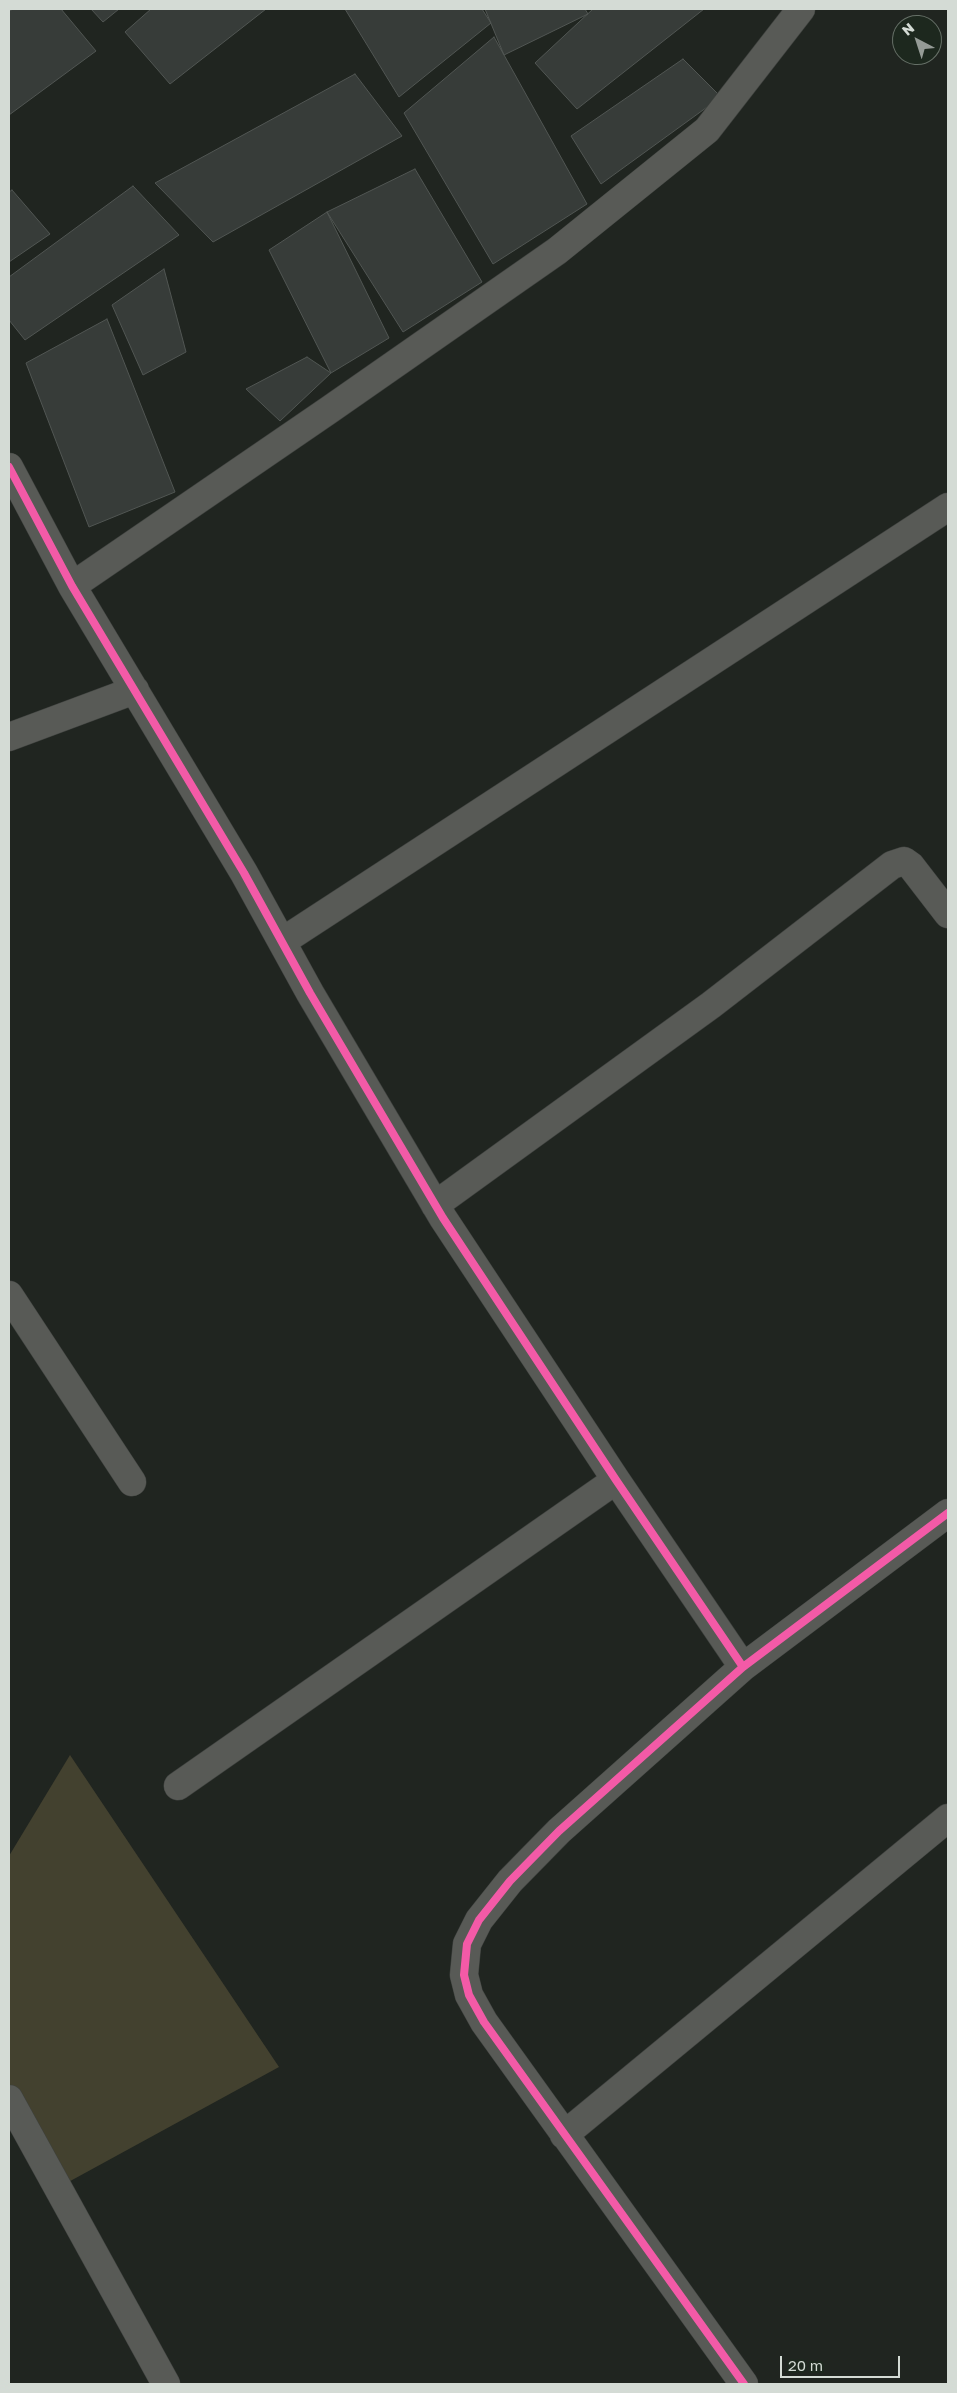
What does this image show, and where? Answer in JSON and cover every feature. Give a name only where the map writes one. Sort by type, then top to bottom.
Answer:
[{"type":"street","points":[[72,586],[557,251],[707,130],[801,9]]},
{"type":"street","points":[[9,467],[72,586],[283,941],[310,992],[435,1205],[473,1267],[536,1357],[616,1480],[743,1667]]},
{"type":"street","points":[[283,941],[948,507]]},
{"type":"street","points":[[9,737],[135,690]]},
{"type":"street","points":[[435,1205],[711,1005],[892,864],[904,861],[911,866],[948,914]]},
{"type":"street","points":[[9,1295],[132,1482]]},
{"type":"street","points":[[178,1786],[616,1480]]},
{"type":"street","points":[[744,2384],[484,2022],[469,1996],[464,1975],[467,1944],[479,1920],[510,1881],[560,1832],[743,1667],[948,1513]]},
{"type":"street","points":[[564,2135],[948,1818]]},
{"type":"street","points":[[9,2099],[166,2384]]},
{"type":"shaded area","points":[[70,1755],[279,2067],[52,2191],[9,2128],[9,1856]]},
{"type":"building","points":[[13,9],[61,9],[96,51],[9,115],[9,11]]},
{"type":"building","points":[[91,9],[119,9],[103,22]]},
{"type":"building","points":[[151,9],[266,9],[170,84],[125,32]]},
{"type":"building","points":[[345,9],[482,9],[491,23],[399,97]]},
{"type":"building","points":[[485,9],[585,9],[588,14],[504,55]]},
{"type":"building","points":[[593,9],[704,9],[577,109],[535,63]]},
{"type":"building","points":[[494,37],[587,204],[493,264],[404,113]]},
{"type":"building","points":[[683,59],[721,97],[601,184],[571,136]]},
{"type":"building","points":[[355,74],[402,136],[213,242],[155,183]]},
{"type":"building","points":[[415,169],[482,282],[403,332],[327,212]]},
{"type":"building","points":[[133,186],[179,235],[25,340],[9,320],[9,277]]},
{"type":"building","points":[[12,190],[50,234],[9,262],[9,192]]},
{"type":"building","points":[[327,212],[389,338],[331,373],[269,250]]},
{"type":"building","points":[[164,269],[186,352],[143,375],[112,305]]},
{"type":"building","points":[[107,319],[175,492],[89,527],[26,363]]},
{"type":"building","points":[[307,357],[331,373],[280,421],[246,389]]},
{"type":"cycle path","points":[[9,467],[72,586],[244,873],[310,993],[443,1218],[616,1480],[743,1667]]},
{"type":"cycle path","points":[[744,2384],[484,2022],[469,1995],[464,1975],[467,1944],[479,1920],[510,1881],[559,1831],[743,1667],[948,1513]]}]
